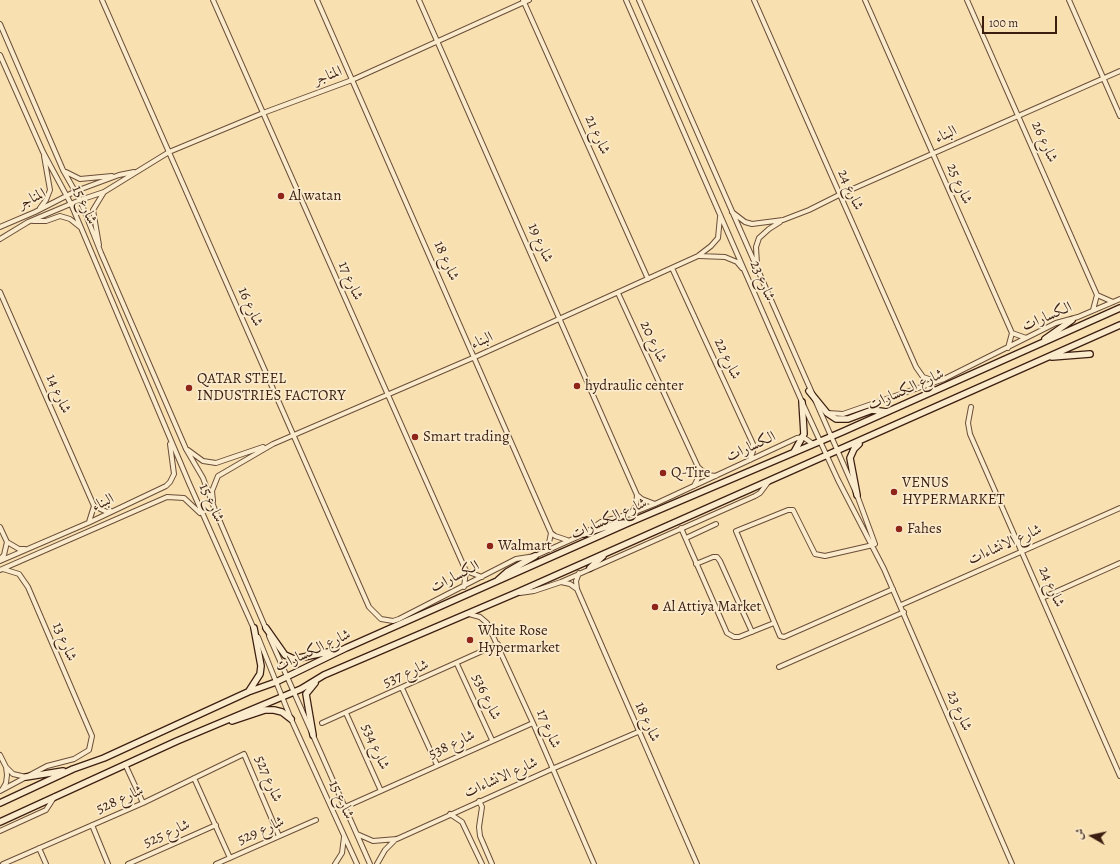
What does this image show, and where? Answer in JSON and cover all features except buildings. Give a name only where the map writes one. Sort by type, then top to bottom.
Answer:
[{"type":"street","name":"شارع 16","points":[[102,0],[369,608],[381,619]]},
{"type":"street","name":"شارع 17","points":[[213,0],[466,571]]},
{"type":"street","name":"شارع 18","points":[[317,0],[551,533]]},
{"type":"street","name":"شارع 19","points":[[420,0],[637,495]]},
{"type":"street","name":"شارع 23","points":[[626,0],[826,455],[894,589],[1012,864]]},
{"type":"street","name":"شارع 23","points":[[638,0],[730,211],[757,268],[830,438],[857,495],[884,568]]},
{"type":"street","name":"شارع 24","points":[[754,0],[916,367],[924,377],[935,381]]},
{"type":"street","name":"شارع 25","points":[[865,0],[1012,333]]},
{"type":"street","name":"شارع 26","points":[[967,0],[1019,115],[1097,295]]},
{"type":"street","points":[[1069,0],[1120,116]]},
{"type":"street","name":"المناجر","points":[[0,239],[28,222],[80,200],[104,192],[169,152],[263,113],[352,80],[437,40],[526,1]]},
{"type":"street","name":"شارع 21","points":[[526,1],[648,279]]},
{"type":"street","name":"شارع 15","points":[[0,24],[63,170],[80,200],[101,253],[186,449],[203,478],[215,510],[266,628],[370,864]]},
{"type":"street","name":"شارع 15","points":[[0,55],[43,152],[71,204],[203,517],[254,628],[291,720],[357,864]]},
{"type":"street","name":"البناء","points":[[757,268],[756,248],[759,238],[783,220],[810,210],[839,194],[1120,71]]},
{"type":"street","name":"شارع 15","points":[[35,212],[46,200],[50,190],[43,152]]},
{"type":"street","name":"المناجر","points":[[63,170],[73,177],[80,179],[136,172]]},
{"type":"street","name":"المناجر","points":[[0,227],[35,212],[76,191],[119,175]]},
{"type":"street","name":"شارع 15","points":[[101,253],[93,215],[94,205],[104,192]]},
{"type":"street","name":"البناء","points":[[730,211],[745,222],[752,224],[783,220]]},
{"type":"street","name":"البناء","points":[[215,510],[212,491],[218,476],[292,434],[560,320],[698,256],[711,246],[718,238],[720,215]]},
{"type":"street","name":"المناجر","points":[[28,222],[46,221],[60,216],[70,219],[80,227]]},
{"type":"street","name":"البناء","points":[[698,256],[718,256],[731,259],[737,262],[746,273]]},
{"type":"street","name":"شارع 22","points":[[672,268],[753,444],[754,451],[750,460]]},
{"type":"street","name":"شارع 14","points":[[0,292],[94,506]]},
{"type":"street","name":"شارع 20","points":[[618,293],[698,467]]},
{"type":"street","points":[[1093,310],[1097,295],[1113,302]]},
{"type":"street","name":"الكسارات","points":[[827,413],[843,414],[911,391],[966,370],[1056,323],[1072,320],[1120,299]]},
{"type":"street","name":"شارع الكسارات","points":[[0,803],[73,769],[104,758],[248,692],[288,677],[346,648],[494,584],[628,523],[793,452],[830,438],[1120,308]]},
{"type":"street","points":[[1040,344],[1072,320]]},
{"type":"street","name":"شارع الكسارات","points":[[0,822],[125,764],[294,692],[324,675],[469,614],[770,479],[867,438],[1120,325]]},
{"type":"street","points":[[1008,348],[1012,333],[1026,338]]},
{"type":"street","points":[[1044,358],[1090,354]]},
{"type":"street","points":[[810,391],[827,413],[839,420],[848,419],[872,410],[887,412]]},
{"type":"street","points":[[793,452],[803,437],[804,428],[802,402]]},
{"type":"street","name":"شارع 24","points":[[971,407],[968,423],[970,434],[1120,776]]},
{"type":"street","name":"البناء","points":[[0,560],[157,492],[170,482],[174,474],[174,462],[168,435]]},
{"type":"street","points":[[803,437],[813,444]]},
{"type":"street","name":"الكسارات","points":[[381,619],[393,621],[399,619],[516,559],[534,556],[584,534],[601,522],[630,514],[656,504],[797,438],[803,437]]},
{"type":"street","points":[[857,495],[850,458],[854,448],[867,438]]},
{"type":"street","name":"البناء","points":[[186,449],[203,461],[216,463],[273,444]]},
{"type":"street","points":[[698,467],[707,475],[717,476]]},
{"type":"street","points":[[694,486],[698,478],[698,467]]},
{"type":"street","points":[[516,593],[534,591],[561,582],[760,494],[770,479]]},
{"type":"street","points":[[637,495],[642,499],[656,504]]},
{"type":"street","points":[[630,514],[636,506],[637,495]]},
{"type":"street","name":"البناء","points":[[2,570],[167,497],[184,498],[203,517]]},
{"type":"street","points":[[88,523],[93,515],[94,506],[107,512],[111,511]]},
{"type":"street","name":"شارع الانشاءات","points":[[900,605],[1120,508]]},
{"type":"street","points":[[873,545],[825,556],[815,554],[793,510],[788,510],[736,531],[780,636],[784,637],[894,589]]},
{"type":"street","points":[[584,534],[615,524],[628,523]]},
{"type":"street","points":[[686,538],[716,524]]},
{"type":"street","points":[[0,527],[7,542],[19,549],[27,549]]},
{"type":"street","points":[[681,528],[727,633],[734,637],[739,637],[774,623]]},
{"type":"street","points":[[545,551],[548,548],[551,533],[568,540]]},
{"type":"street","points":[[0,560],[4,555],[7,542]]},
{"type":"street","points":[[590,568],[606,553]]},
{"type":"street","points":[[494,584],[507,572],[534,556]]},
{"type":"street","points":[[696,564],[713,557],[717,557],[752,632]]},
{"type":"street","points":[[1042,598],[1120,563]]},
{"type":"street","name":"شارع 13","points":[[2,570],[19,574],[25,582],[92,736],[89,750],[74,759],[47,766],[26,777]]},
{"type":"street","points":[[464,587],[466,571],[482,577]]},
{"type":"street","points":[[576,589],[576,581],[579,573]]},
{"type":"street","points":[[561,582],[570,584],[576,589]]},
{"type":"street","name":"شارع 18","points":[[576,589],[697,864]]},
{"type":"street","points":[[779,667],[904,612]]},
{"type":"street","name":"شارع 17","points":[[469,614],[480,617],[487,623],[498,644],[594,864]]},
{"type":"street","points":[[248,692],[260,674],[261,666],[254,628]]},
{"type":"street","points":[[266,628],[285,655],[294,659],[346,648]]},
{"type":"street","name":"شارع 537","points":[[322,723],[457,664],[498,644]]},
{"type":"street","name":"شارع 536","points":[[457,664],[492,740]]},
{"type":"street","points":[[313,735],[306,694],[324,675]]},
{"type":"street","points":[[402,688],[437,765]]},
{"type":"street","points":[[218,724],[241,719],[265,710],[282,712],[291,720]]},
{"type":"street","name":"شارع 534","points":[[346,713],[381,791]]},
{"type":"street","name":"شارع 538","points":[[381,791],[533,722]]},
{"type":"street","name":"شارع الانشاءات","points":[[377,864],[385,850],[397,839],[479,801],[638,732]]},
{"type":"street","name":"شارع 528","points":[[3,864],[142,803],[244,754]]},
{"type":"street","name":"شارع 527","points":[[244,754],[279,836]]},
{"type":"street","points":[[0,755],[6,768],[13,774],[26,777]]},
{"type":"street","points":[[125,764],[142,803]]},
{"type":"street","points":[[1,791],[6,783],[6,768]]},
{"type":"street","points":[[1,791],[26,777],[73,769]]},
{"type":"street","points":[[194,778],[230,858]]},
{"type":"street","points":[[345,807],[381,791]]},
{"type":"street","name":"شارع الكسارات","points":[[0,831],[46,810],[55,796]]},
{"type":"street","points":[[479,801],[482,807],[479,827],[480,836],[492,864]]},
{"type":"street","points":[[450,814],[462,822],[482,864]]},
{"type":"street","name":"شارع 529","points":[[216,864],[316,820]]},
{"type":"street","points":[[92,825],[108,864]]},
{"type":"street","name":"شارع 525","points":[[128,864],[216,825]]},
{"type":"street","name":"شارع الانشاءات","points":[[356,833],[373,841],[397,839]]},
{"type":"street","points":[[335,864],[342,854],[344,837]]},
{"type":"street","points":[[39,848],[46,864]]},
{"type":"place","name":"Al watan","points":[[281,196]]},
{"type":"place","name":"hydraulic center","points":[[577,386]]},
{"type":"place","name":"QATAR STEEL INDUSTRIES FACTORY","points":[[189,388]]},
{"type":"place","name":"Smart trading","points":[[415,437]]},
{"type":"place","name":"Q-Tire","points":[[663,473]]},
{"type":"place","name":"VENUS HYPERMARKET","points":[[894,492]]},
{"type":"place","name":"Fahes","points":[[899,529]]},
{"type":"place","name":"Walmart","points":[[490,546]]},
{"type":"place","name":"Al Attiya Market","points":[[655,607]]},
{"type":"place","name":"White Rose Hypermarket","points":[[470,640]]}]
